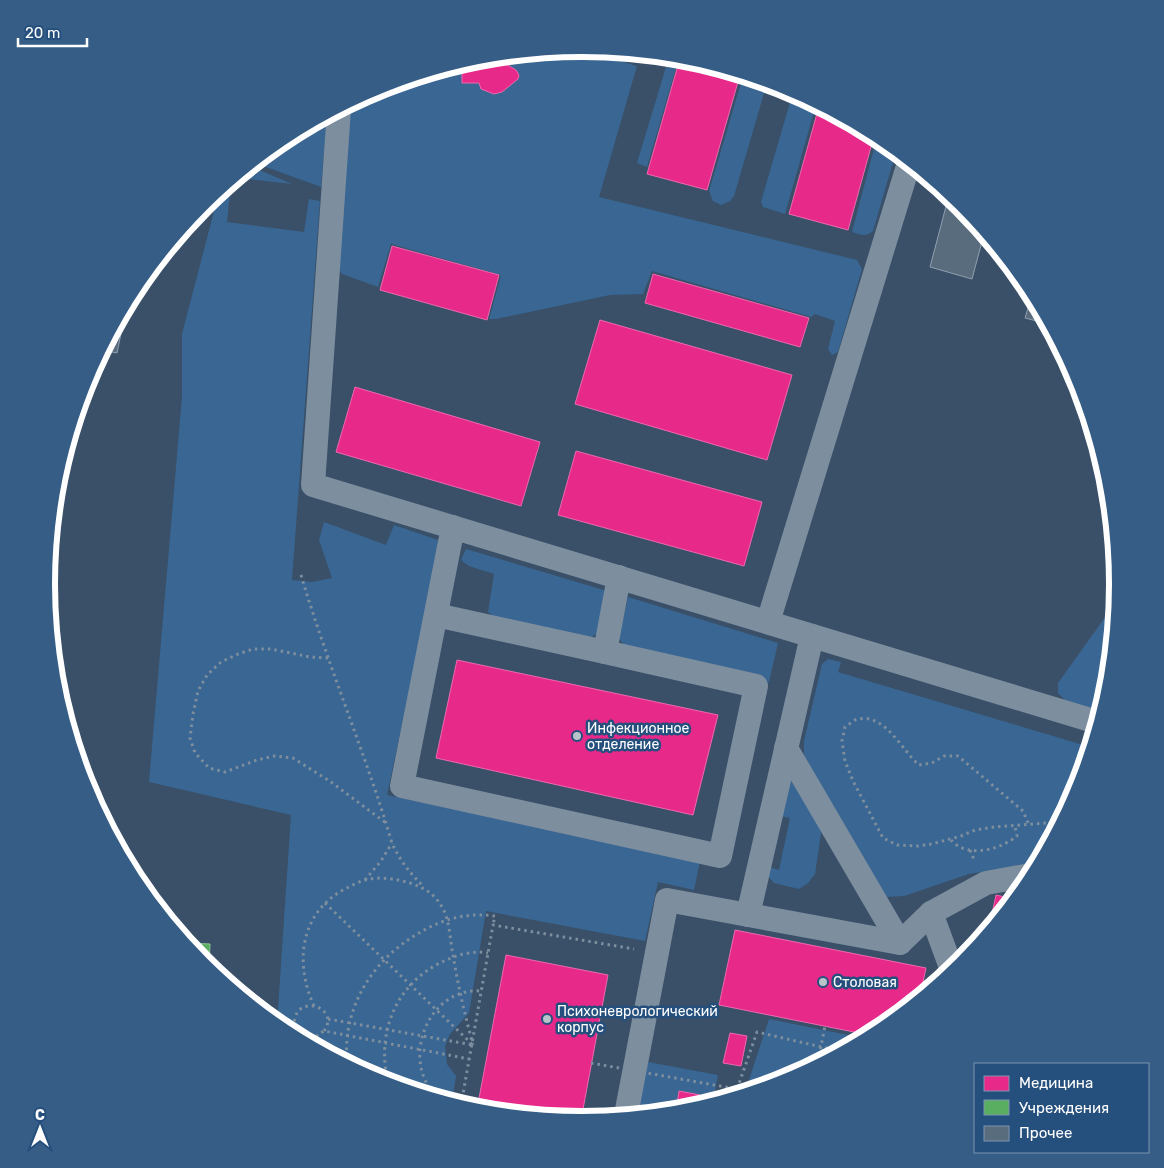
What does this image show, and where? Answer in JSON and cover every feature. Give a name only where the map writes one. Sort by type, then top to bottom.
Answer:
[{"type":"lane","points":[[339,116],[313,485],[1091,720]]},
{"type":"lane","points":[[768,622],[907,169]]},
{"type":"lane","points":[[436,615],[756,686],[720,856],[402,786],[453,527]]},
{"type":"lane","points":[[605,652],[619,577]]},
{"type":"lane","points":[[748,914],[812,636]]},
{"type":"lane","points":[[786,748],[900,943]]},
{"type":"lane","points":[[900,943],[930,913],[986,883],[1020,877]]},
{"type":"lane","points":[[627,1109],[667,900],[900,943]]},
{"type":"lane","points":[[930,913],[949,962]]},
{"type":"path","points":[[301,575],[314,619],[392,843],[409,873],[443,908],[460,994],[473,1045]]},
{"type":"path","points":[[328,658],[310,657],[271,649],[253,649],[221,662],[208,675],[198,691],[190,738],[195,753],[208,768],[225,772],[274,756],[294,758],[331,782],[386,823]]},
{"type":"path","points":[[1028,823],[1023,811],[1014,802],[958,756],[944,756],[932,763],[920,765],[910,757],[886,727],[869,720],[855,720],[845,727],[842,742],[845,761],[852,781],[883,838],[897,845],[918,846],[951,840],[975,830],[1028,823],[1052,822]]},
{"type":"path","points":[[951,840],[960,847],[970,850],[994,848],[1006,844],[1017,836],[1015,826]]},
{"type":"path","points":[[365,880],[382,861],[392,843]]},
{"type":"path","points":[[314,1006],[305,980],[304,946],[308,929],[325,903],[337,892],[365,880],[382,878],[400,880],[425,888]]},
{"type":"path","points":[[325,903],[409,986],[473,1045]]},
{"type":"path","points":[[346,1056],[349,1022],[356,1001],[370,974],[382,960],[398,946],[446,920],[481,914],[495,916],[462,1097]]},
{"type":"path","points":[[493,925],[657,953]]},
{"type":"path","points":[[385,1073],[384,1043],[387,1029],[392,1013],[409,986],[436,964],[453,956],[479,951],[488,953]]},
{"type":"path","points":[[430,1088],[419,1062],[421,1036],[436,1010],[446,1001],[460,994],[481,991]]},
{"type":"path","points":[[295,1026],[294,1019],[299,1010],[306,1006],[314,1006],[324,1011],[328,1019],[328,1025],[324,1031],[312,1036]]},
{"type":"path","points":[[328,1019],[473,1045]]},
{"type":"path","points":[[819,1055],[825,1026]]},
{"type":"path","points":[[324,1031],[469,1059]]},
{"type":"path","points":[[738,1087],[757,1032],[830,1049]]},
{"type":"path","points":[[591,1063],[733,1088]]},
{"type":"shaded area","points":[[582,57],[610,58],[637,66],[599,197],[857,260],[862,269],[838,352],[832,355],[828,349],[835,321],[815,314],[811,317],[652,271],[643,294],[610,295],[489,319],[501,275],[391,244],[378,287],[342,274],[336,265],[347,112],[413,85],[479,67],[548,58]]},
{"type":"shaded area","points":[[667,64],[677,66],[647,167],[637,163]]},
{"type":"shaded area","points":[[741,82],[765,90],[734,196],[730,201],[721,205],[713,201],[709,191]]},
{"type":"shaded area","points":[[791,100],[814,111],[785,214],[763,207],[761,202]]},
{"type":"shaded area","points":[[326,124],[321,187],[262,165],[289,146]]},
{"type":"shaded area","points":[[875,146],[894,159],[873,231],[863,235],[852,232]]},
{"type":"shaded area","points":[[257,169],[292,184],[246,179]]},
{"type":"shaded area","points":[[230,192],[227,222],[304,232],[309,199],[320,201],[292,580],[312,582],[332,578],[319,540],[324,522],[386,545],[394,525],[441,541],[387,795],[700,861],[694,890],[658,882],[645,941],[486,911],[469,1013],[450,1034],[445,1046],[447,1064],[456,1076],[453,1095],[413,1083],[349,1057],[278,1014],[291,815],[149,782],[182,397],[182,334],[216,205]]},
{"type":"shaded area","points":[[466,549],[607,591],[600,632],[588,639],[496,619],[488,612],[494,574],[469,566],[461,560]]},
{"type":"shaded area","points":[[628,597],[778,643],[769,682],[626,648],[619,638]]},
{"type":"shaded area","points":[[1108,613],[1099,687],[1094,709],[1066,701],[1058,693],[1058,683]]},
{"type":"shaded area","points":[[828,659],[841,662],[838,672],[1083,745],[1069,786],[1055,817],[1028,864],[969,874],[904,896],[887,897],[878,887],[804,756],[804,741],[822,664]]},
{"type":"shaded area","points":[[792,780],[822,827],[815,874],[808,883],[799,889],[774,883],[768,876],[769,867],[779,870],[790,818],[781,816],[788,782]]},
{"type":"shaded area","points":[[769,1019],[853,1036],[815,1057],[748,1084]]},
{"type":"shaded area","points":[[648,1062],[718,1075],[714,1094],[685,1101],[638,1107]]},
{"type":"building: Медицина","points":[[505,63],[516,70],[519,75],[518,79],[502,92],[494,94],[481,89],[479,83],[462,83],[462,71]]},
{"type":"building: Медицина","points":[[678,66],[738,81],[707,190],[647,174]]},
{"type":"building: Медицина","points":[[817,112],[872,144],[848,230],[789,214]]},
{"type":"building: Медицина","points":[[392,246],[499,275],[487,320],[380,290]]},
{"type":"building: Медицина","points":[[653,274],[809,318],[800,347],[645,303]]},
{"type":"building: Медицина","points":[[600,320],[792,375],[767,460],[575,404]]},
{"type":"building: Медицина","points":[[355,387],[540,442],[521,506],[336,452]]},
{"type":"building: Медицина","points":[[576,451],[762,502],[744,566],[558,515]]},
{"type":"building: Медицина","name":"Инфекционное отделение","points":[[457,660],[718,715],[693,815],[436,758]]},
{"type":"building: Медицина","points":[[996,895],[1006,897],[1000,905],[992,915]]},
{"type":"building: Медицина","name":"Столовая","points":[[735,930],[926,968],[922,986],[903,1002],[858,1033],[719,1005]]},
{"type":"building: Медицина","name":"Психоневрологический корпус","points":[[506,955],[608,975],[583,1111],[548,1110],[479,1101]]},
{"type":"building: Медицина","points":[[730,1033],[747,1036],[741,1066],[723,1063]]},
{"type":"building: Медицина","points":[[679,1091],[700,1095],[700,1097],[677,1102]]},
{"type":"building: Учреждения","points":[[197,943],[210,944],[209,957]]},
{"type":"building: Прочее","points":[[947,204],[982,242],[972,279],[930,267]]},
{"type":"building: Прочее","points":[[1029,305],[1039,322],[1025,318]]},
{"type":"building: Прочее","points":[[123,326],[117,353],[109,351]]},
{"type":"place","name":"Инфекционное отделение","points":[[577,736]]},
{"type":"place","name":"Столовая","points":[[823,982]]},
{"type":"place","name":"Психоневрологический корпус","points":[[547,1019]]}]
